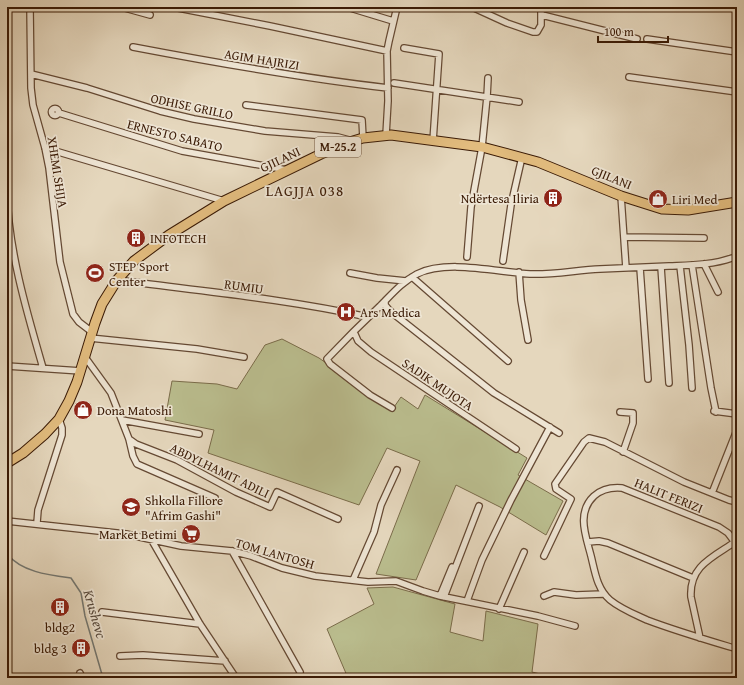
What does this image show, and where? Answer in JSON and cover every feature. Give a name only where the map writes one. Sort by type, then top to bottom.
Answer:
[{"type":"main road","name":"GJILANI","points":[[7,463],[23,453],[59,420],[74,392],[102,304],[117,280],[134,261],[150,248],[191,220],[224,201],[321,154],[353,141],[386,135],[482,147],[522,157],[552,167],[621,196],[654,207],[671,210],[688,210],[737,202]]},
{"type":"street","name":"XHEMI SHIJA","points":[[30,7],[33,104],[49,168],[58,252],[71,309],[79,322],[91,335]]},
{"type":"street","points":[[121,7],[150,15]]},
{"type":"street","points":[[173,7],[277,27],[387,52]]},
{"type":"street","points":[[347,7],[393,21]]},
{"type":"street","points":[[386,135],[388,115],[387,52],[397,7]]},
{"type":"street","points":[[472,7],[507,23],[533,32],[537,32],[540,29],[542,16],[541,7]]},
{"type":"street","points":[[542,16],[636,39]]},
{"type":"street","points":[[647,39],[737,52]]},
{"type":"street","name":"AGIM HAJRIZI","points":[[133,47],[245,68],[388,88]]},
{"type":"street","points":[[404,48],[439,54],[433,141]]},
{"type":"street","name":"ODHISE GRILLO","points":[[31,74],[86,88],[147,108],[189,118],[246,128],[338,137],[353,141]]},
{"type":"street","points":[[629,77],[737,92]]},
{"type":"street","points":[[467,257],[471,207],[482,147],[488,97],[488,78]]},
{"type":"street","points":[[394,83],[519,102]]},
{"type":"street","points":[[246,105],[362,120],[363,138]]},
{"type":"street","name":"ERNESTO SABATO","points":[[59,113],[140,140],[182,151],[287,170]]},
{"type":"street","points":[[45,148],[224,201]]},
{"type":"street","points":[[504,261],[511,205],[522,157]]},
{"type":"street","points":[[7,192],[8,218],[21,288],[43,368]]},
{"type":"street","points":[[621,196],[626,268]]},
{"type":"street","points":[[624,237],[704,238]]},
{"type":"street","points":[[392,408],[370,395],[330,364],[327,359],[392,293],[406,281],[420,273],[432,269],[454,267],[539,274],[576,270],[680,266],[719,262],[732,258]]},
{"type":"street","points":[[704,264],[718,292]]},
{"type":"street","points":[[692,265],[710,388],[715,412],[737,414]]},
{"type":"street","points":[[680,266],[689,345],[692,388]]},
{"type":"street","points":[[661,267],[669,383]]},
{"type":"street","points":[[640,268],[648,379]]},
{"type":"street","points":[[519,272],[521,300],[528,340]]},
{"type":"street","points":[[350,273],[376,278],[406,281]]},
{"type":"street","points":[[412,277],[508,360]]},
{"type":"street","name":"RUMIU","points":[[117,280],[340,311],[368,317]]},
{"type":"street","points":[[385,301],[385,305],[390,311],[478,381],[494,393],[559,433]]},
{"type":"street","name":"SADIK MUJOTA","points":[[354,332],[358,341],[371,352],[516,449]]},
{"type":"street","points":[[91,335],[197,349],[244,357]]},
{"type":"street","points":[[85,357],[111,393],[129,439],[134,461],[140,466],[215,498]]},
{"type":"street","points":[[7,366],[81,371]]},
{"type":"street","points":[[620,412],[633,413],[632,423],[623,452]]},
{"type":"street","points":[[37,523],[38,510],[62,434],[62,428],[59,420]]},
{"type":"street","points":[[122,420],[199,434]]},
{"type":"street","points":[[467,601],[482,560],[511,500],[550,427]]},
{"type":"street","points":[[712,494],[737,430]]},
{"type":"street","points":[[544,556],[571,498],[556,489],[555,484],[584,442],[589,438],[605,442],[668,475],[712,494],[737,502]]},
{"type":"street","name":"ABDYLHAMIT ADILI","points":[[129,439],[136,444],[177,460],[229,488],[270,507],[277,492],[338,519]]},
{"type":"street","points":[[354,580],[374,532],[381,505],[397,470]]},
{"type":"street","name":"HALIT FERIZI","points":[[603,594],[597,581],[583,520],[585,508],[597,494],[607,489],[617,487],[628,490],[719,527],[736,543]]},
{"type":"street","points":[[442,596],[479,506]]},
{"type":"street","name":"TOM LANTOSH","points":[[10,521],[126,534],[181,546],[232,551],[251,556],[292,571],[315,576],[368,582],[396,581],[442,596],[538,616],[575,626]]},
{"type":"street","points":[[442,596],[470,522]]},
{"type":"street","points":[[151,539],[200,624],[236,678]]},
{"type":"street","points":[[588,542],[599,541],[608,543],[693,578]]},
{"type":"street","points":[[700,638],[691,597],[693,578],[703,564],[736,543]]},
{"type":"street","points":[[232,551],[300,672]]},
{"type":"street","points":[[499,608],[524,552]]},
{"type":"street","points":[[544,596],[554,592],[576,595],[603,594],[627,611],[673,629],[737,649]]},
{"type":"street","points":[[102,612],[200,624]]},
{"type":"street","points":[[120,656],[143,655],[225,661]]},
{"type":"green space","points":[[282,339],[319,358],[392,410],[401,397],[418,409],[425,395],[527,458],[518,475],[563,501],[546,535],[500,507],[456,485],[416,580],[376,574],[420,461],[387,448],[359,505],[208,453],[214,430],[165,420],[172,381],[217,384],[237,389],[265,345]]},
{"type":"green space","points":[[393,587],[455,604],[450,632],[483,641],[486,611],[538,624],[532,672],[557,678],[348,678],[327,629],[374,604],[367,588]]},
{"type":"waterway","name":"Krushevc","points":[[7,510],[11,517],[10,520]]},
{"type":"waterway","name":"Krushevc","points":[[7,530],[9,524]]},
{"type":"waterway","name":"Krushevc","points":[[7,554],[13,560],[28,569],[45,574],[71,578],[81,593],[85,616],[103,678]]},
{"type":"place","name":"Ndërtesa Iliria","points":[[553,198]]},
{"type":"place","name":"Liri Med","points":[[658,199]]},
{"type":"place","name":"INFOTECH","points":[[136,238]]},
{"type":"place","name":"STEP Sport Center","points":[[95,273]]},
{"type":"place","name":"Ars Medica","points":[[346,312]]},
{"type":"place","name":"Dona Matoshi","points":[[83,410]]},
{"type":"place","name":"Shkolla Fillore \"Afrim Gashi\"","points":[[131,507]]},
{"type":"place","name":"Market Betimi","points":[[191,534]]},
{"type":"place","name":"bldg2","points":[[60,607]]},
{"type":"place","name":"bldg 3","points":[[81,648]]},
{"type":"district","name":"LAGJJA 038","points":[[305,191]]}]
